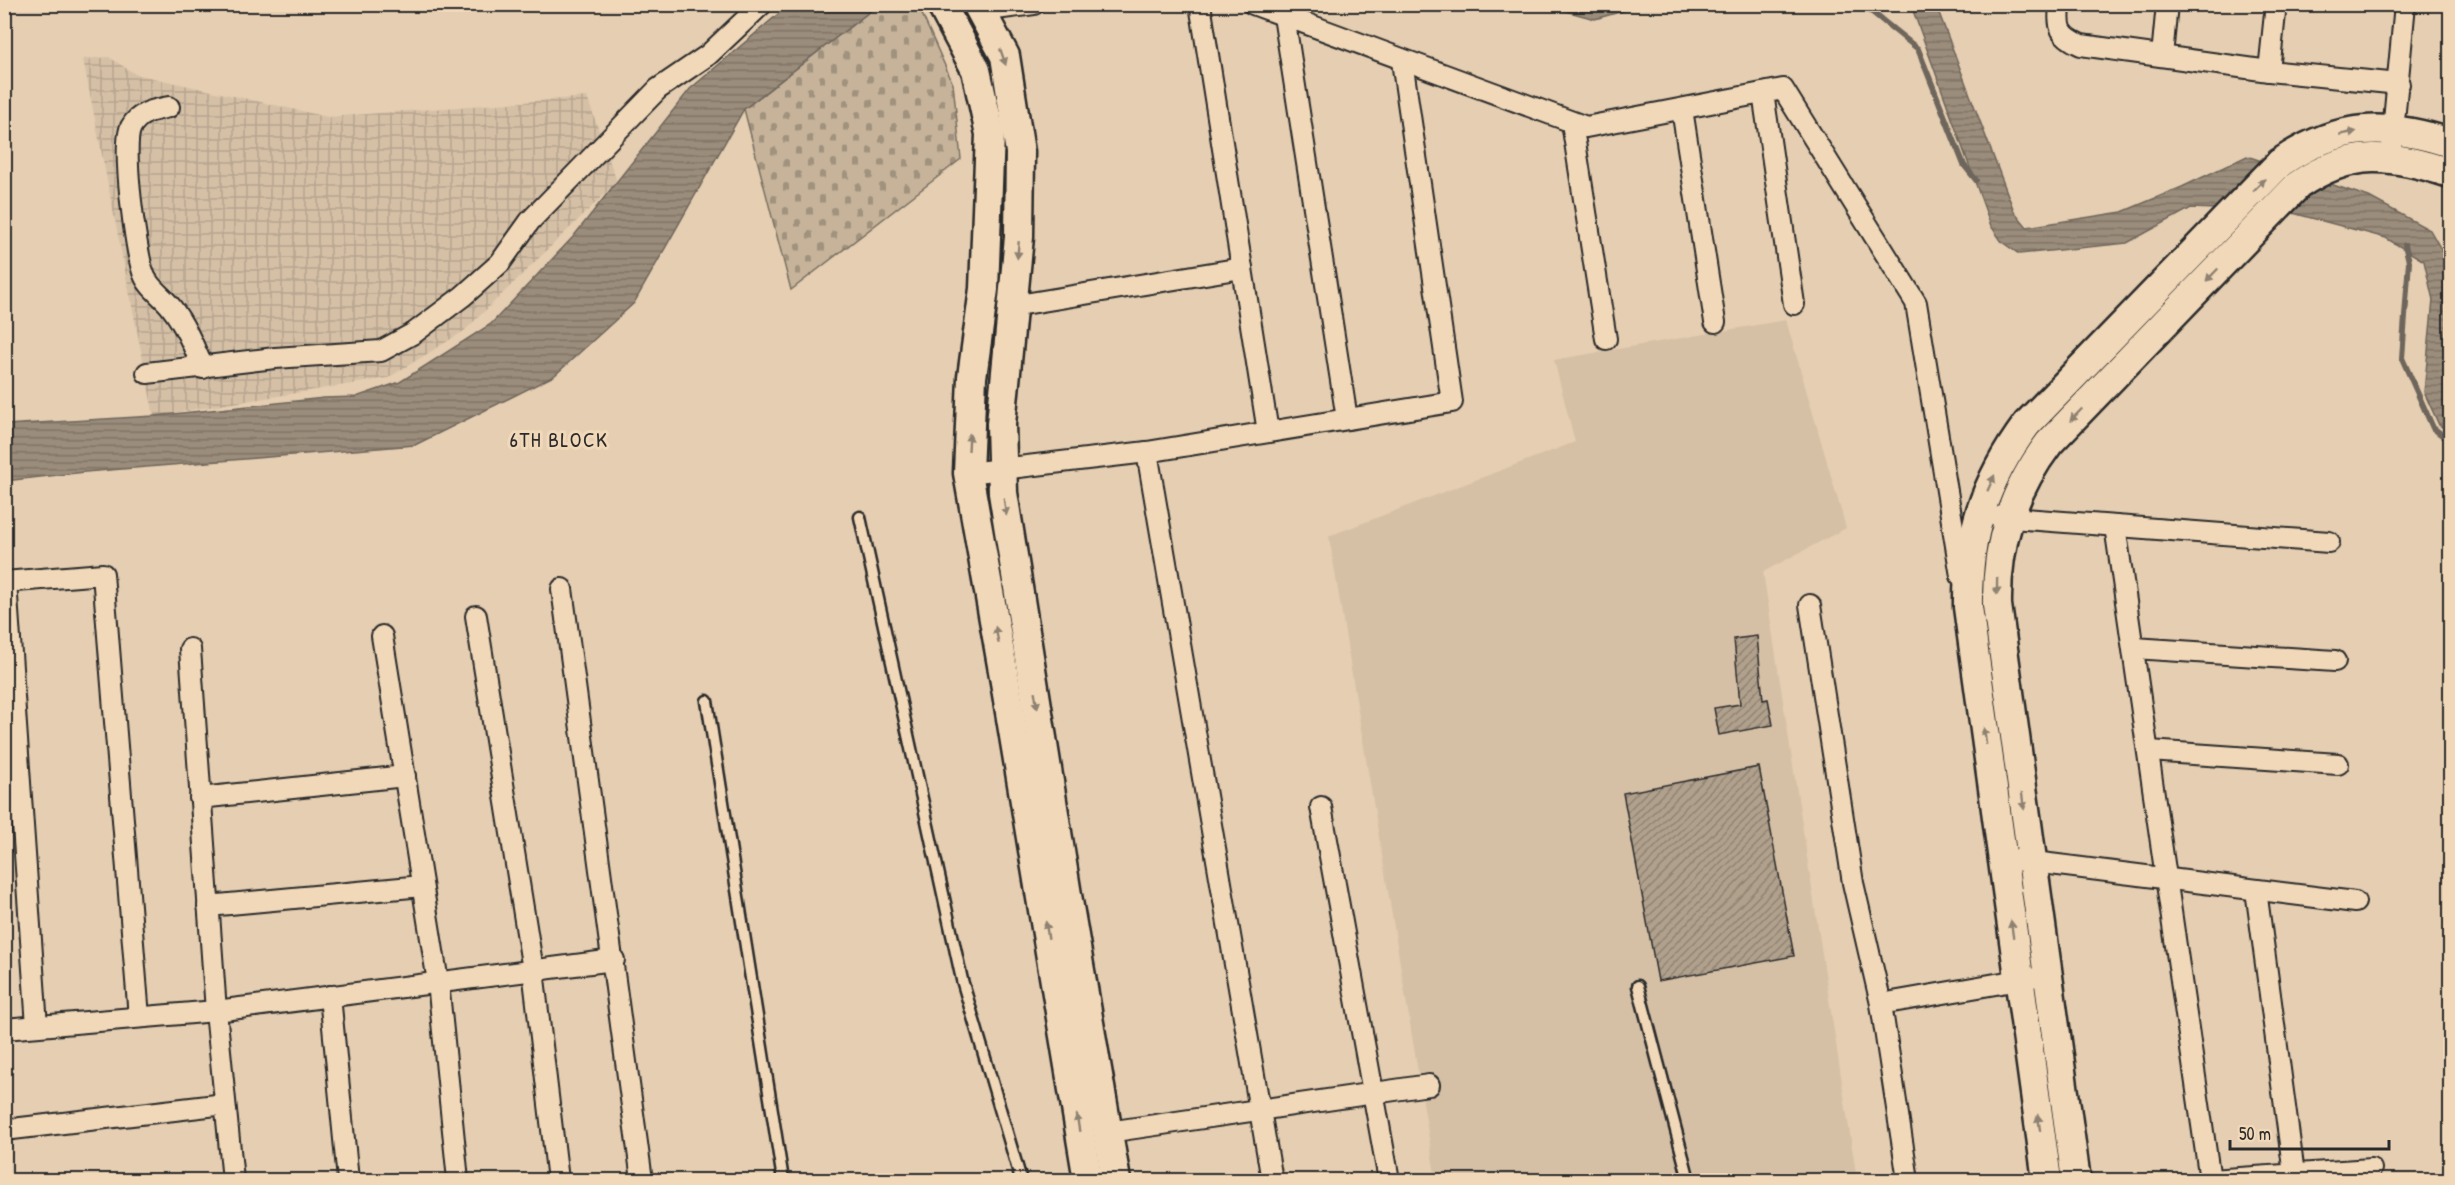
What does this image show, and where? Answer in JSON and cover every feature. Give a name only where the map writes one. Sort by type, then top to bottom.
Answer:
[{"type":"street","points":[[147,373],[275,358],[381,351],[414,333],[464,296],[500,263],[530,221],[658,89],[708,55],[762,4]]},
{"type":"street","points":[[941,4],[976,70],[990,134],[984,289],[972,377],[968,474],[1088,1180]]},
{"type":"street","points":[[1034,4],[979,8],[1005,56],[1020,152],[1019,237],[1002,424],[1002,470],[1005,505],[1065,883],[1116,1180]]},
{"type":"street","points":[[1200,4],[1268,432]]},
{"type":"street","points":[[1253,4],[1402,61],[1586,127],[1783,89],[1916,303],[1971,632],[2047,1180]]},
{"type":"street","points":[[2060,4],[2058,24],[2066,38],[2081,45],[2269,71],[2398,84]]},
{"type":"street","points":[[2162,56],[2167,4]]},
{"type":"street","points":[[2269,71],[2276,4]]},
{"type":"street","points":[[2391,158],[2406,4]]},
{"type":"street","points":[[1284,16],[1347,419]]},
{"type":"street","points":[[968,474],[1147,452],[1452,402],[1402,61]]},
{"type":"street","points":[[1763,93],[1794,304]]},
{"type":"street","points":[[169,107],[146,111],[130,128],[129,190],[143,274],[156,293],[170,304],[203,368]]},
{"type":"street","points":[[1682,109],[1715,322]]},
{"type":"street","points":[[1572,123],[1606,339]]},
{"type":"street","points":[[1971,632],[1968,574],[1978,516],[2000,465],[2027,424],[2225,219],[2280,163],[2294,153],[2324,139],[2361,130],[2394,129],[2418,132],[2451,143]]},
{"type":"street","points":[[2076,1180],[1996,605],[1998,561],[2007,518],[2025,478],[2049,443],[2298,185],[2321,171],[2348,161],[2391,158],[2411,160],[2451,173]]},
{"type":"street","points":[[1012,306],[1242,268]]},
{"type":"street","points":[[1147,452],[1272,1180]]},
{"type":"street","points":[[1978,516],[2330,542]]},
{"type":"street","points":[[2115,526],[2210,1180],[2371,1169]]},
{"type":"street","points":[[37,1026],[5,582],[103,574],[139,1017]]},
{"type":"street","points":[[562,589],[642,1180]]},
{"type":"street","points":[[1810,605],[1852,883],[1881,1004],[1908,1180]]},
{"type":"street","points":[[476,616],[533,970],[558,1180]]},
{"type":"street","points":[[382,636],[438,982],[458,1180]]},
{"type":"street","points":[[2134,648],[2335,661]]},
{"type":"street","points":[[190,649],[216,1011],[233,1180]]},
{"type":"street","points":[[2149,751],[2338,764]]},
{"type":"street","points":[[200,798],[405,776]]},
{"type":"street","points":[[1321,807],[1389,1180]]},
{"type":"street","points":[[2002,858],[2355,902]]},
{"type":"street","points":[[208,906],[422,886]]},
{"type":"street","points":[[2256,890],[2294,1174]]},
{"type":"street","points":[[4,1029],[216,1011],[614,960]]},
{"type":"street","points":[[1881,1004],[2048,975]]},
{"type":"street","points":[[330,996],[348,1180]]},
{"type":"street","points":[[1108,1132],[1429,1084]]},
{"type":"street","points":[[4,1130],[225,1104]]},
{"type":"lane","points":[[860,517],[962,980],[1021,1180]]},
{"type":"lane","points":[[707,701],[783,1180]]},
{"type":"lane","points":[[1638,986],[1689,1180]]},
{"type":"shaded area","points":[[790,4],[878,5],[744,109],[634,303],[554,376],[415,445],[85,472],[5,481],[5,425],[154,416],[324,398],[356,397],[400,382],[491,324],[573,237],[690,89]]},
{"type":"shaded area","points":[[1543,5],[1644,5],[1595,19]]},
{"type":"shaded area","points":[[1911,5],[1936,5],[2014,211],[2027,227],[2122,212],[2247,156],[2369,197],[2430,230],[2450,265],[2450,348],[2446,379],[2450,400],[2450,432],[2439,425],[2424,392],[2433,300],[2424,261],[2386,238],[2289,212],[2191,208],[2127,243],[2019,254],[2002,242],[1991,226]]},
{"type":"shaded area","points":[[109,57],[135,74],[328,117],[587,97],[617,182],[464,331],[388,378],[154,416],[83,59]]},
{"type":"shaded area","points":[[1786,320],[1846,528],[1763,572],[1857,1180],[1436,1180],[1329,536],[1575,442],[1554,360]]},
{"type":"green space","points":[[878,5],[918,5],[953,84],[961,159],[791,290],[744,109]]},
{"type":"building","points":[[1757,636],[1763,700],[1768,699],[1773,725],[1719,735],[1714,708],[1740,704],[1734,639]]},
{"type":"building","points":[[1759,767],[1794,956],[1658,981],[1623,793]]},
{"type":"waterway","points":[[1851,4],[1872,12],[1918,49],[1964,165],[1976,180]]},
{"type":"waterway","points":[[2405,245],[2409,261],[2402,358],[2433,428],[2450,441]]},
{"type":"district","name":"6TH BLOCK","points":[[559,439]]}]
